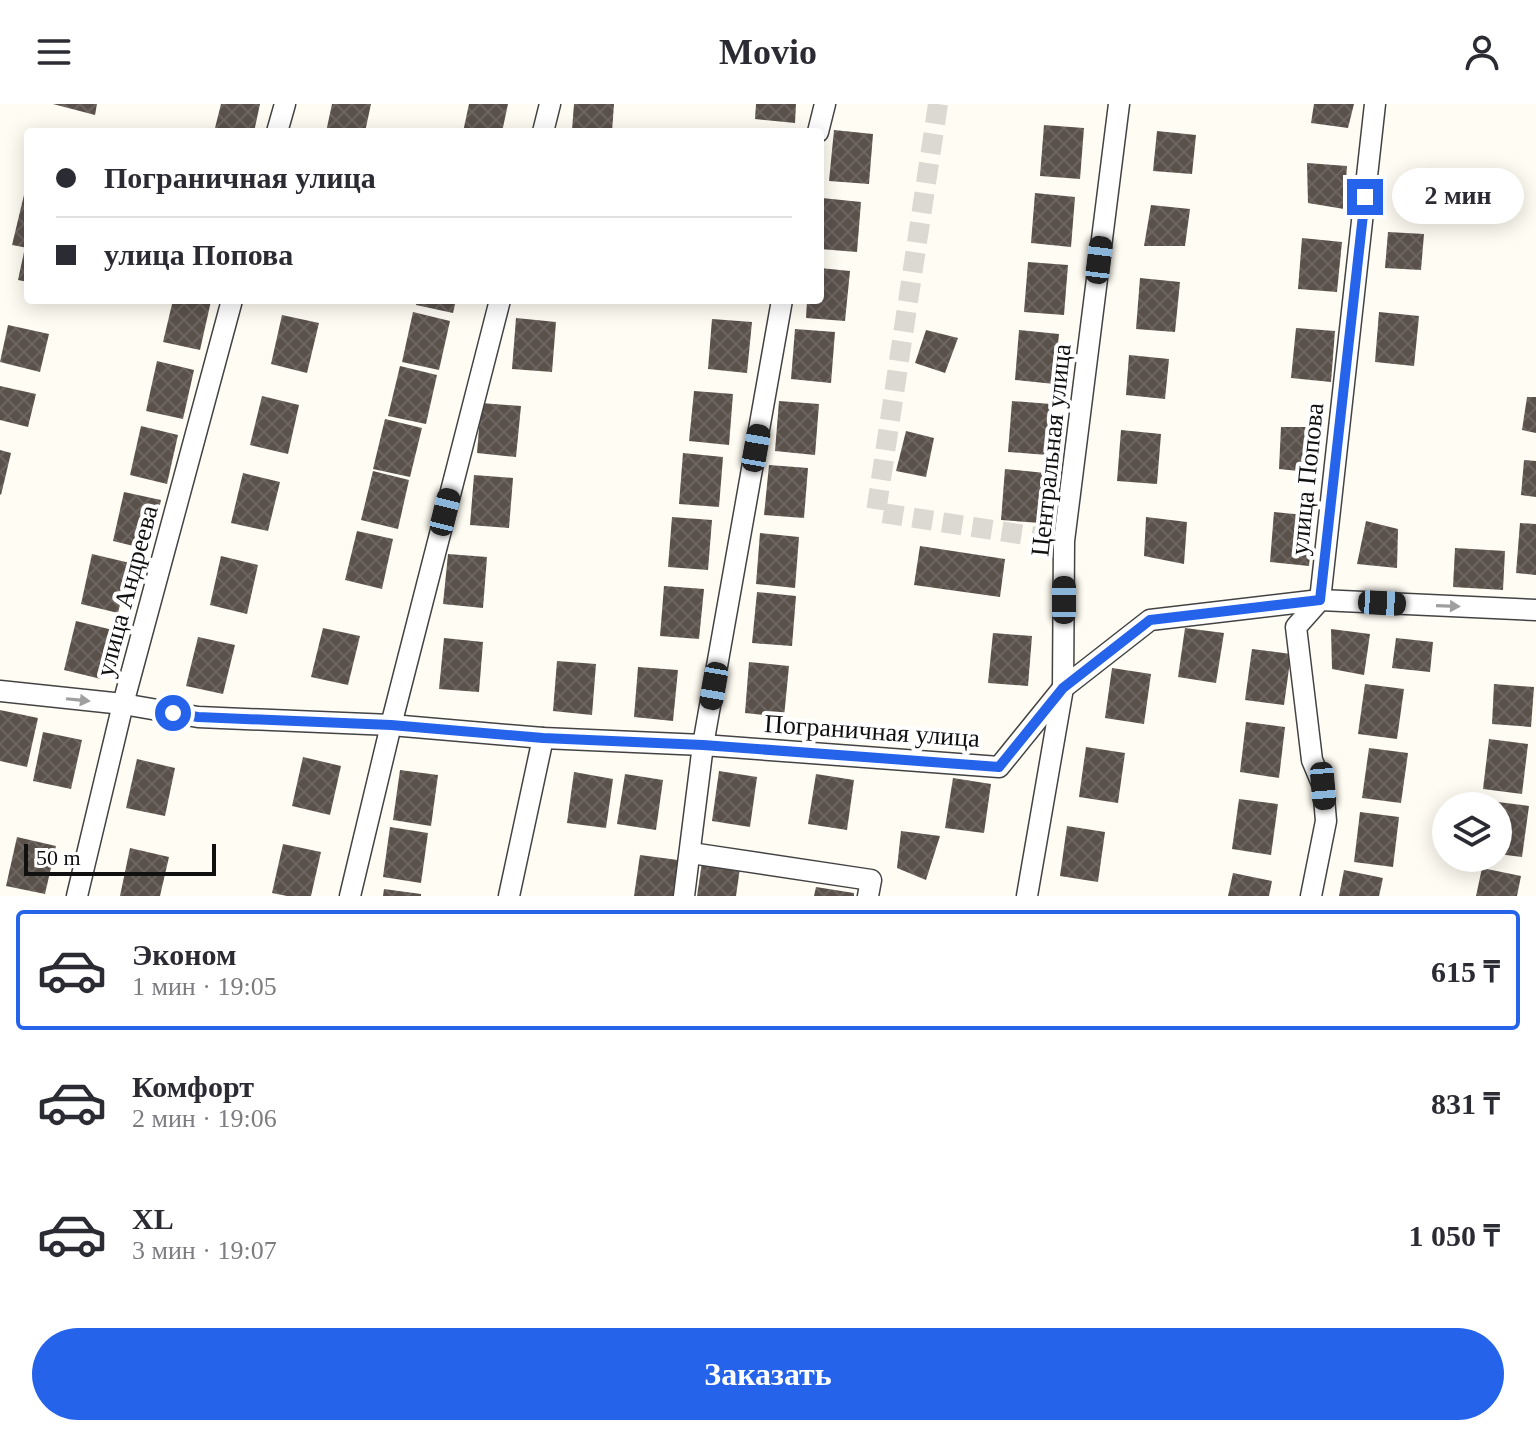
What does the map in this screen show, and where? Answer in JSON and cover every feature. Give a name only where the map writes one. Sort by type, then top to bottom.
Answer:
[{"type":"street","points":[[278,128],[285,104]]},
{"type":"street","points":[[544,128],[550,104]]},
{"type":"street","points":[[819,128],[825,104]]},
{"type":"street","name":"Центральная улица","points":[[1027,896],[1063,688],[1064,541],[1119,104]]},
{"type":"street","name":"улица Попова","points":[[1320,600],[1375,104]]},
{"type":"street","name":"улица Андреева","points":[[77,896],[123,704],[231,304]]},
{"type":"street","points":[[350,896],[499,304]]},
{"type":"street","points":[[684,896],[703,745],[781,304]]},
{"type":"street","points":[[1311,896],[1326,821],[1323,786],[1312,760],[1296,627],[1320,600]]},
{"type":"street","name":"Пограничная улица","points":[[0,691],[123,704],[198,717],[391,725],[543,738],[703,745],[999,767],[1063,688],[1150,620],[1320,600],[1536,610]]},
{"type":"street","points":[[509,896],[543,738]]},
{"type":"street","points":[[691,853],[871,880],[868,896]]},
{"type":"building","points":[[53,104],[97,104],[95,115]]},
{"type":"building","points":[[221,104],[260,104],[255,128],[215,128]]},
{"type":"building","points":[[332,104],[371,104],[366,128],[327,128]]},
{"type":"building","points":[[469,104],[508,104],[503,128],[464,128]]},
{"type":"building","points":[[574,104],[614,104],[612,128],[572,128]]},
{"type":"building","points":[[756,104],[796,104],[795,123],[755,119]]},
{"type":"building","points":[[1314,104],[1354,104],[1348,128],[1311,123]]},
{"type":"building","points":[[1044,125],[1084,128],[1080,179],[1040,176]]},
{"type":"building","points":[[834,130],[873,134],[869,184],[829,181]]},
{"type":"building","points":[[1157,131],[1196,135],[1192,174],[1153,171]]},
{"type":"building","points":[[1307,163],[1347,166],[1344,209],[1308,203]]},
{"type":"building","points":[[1035,193],[1075,197],[1071,247],[1031,243]]},
{"type":"building","points":[[24,195],[24,247],[12,245]]},
{"type":"building","points":[[824,198],[861,202],[857,252],[824,249]]},
{"type":"building","points":[[1151,205],[1190,209],[1185,246],[1144,246]]},
{"type":"building","points":[[1388,232],[1424,234],[1421,270],[1385,268]]},
{"type":"building","points":[[1302,238],[1342,242],[1337,292],[1298,289]]},
{"type":"building","points":[[24,252],[24,281],[18,280]]},
{"type":"building","points":[[1028,262],[1068,265],[1064,315],[1024,312]]},
{"type":"building","points":[[824,268],[850,271],[845,321],[806,318],[807,304],[824,304]]},
{"type":"building","points":[[1140,278],[1180,282],[1175,332],[1136,329]]},
{"type":"building","points":[[172,304],[210,304],[200,350],[163,342]]},
{"type":"building","points":[[416,304],[455,304],[453,313]]},
{"type":"building","points":[[413,312],[450,321],[439,370],[402,362]]},
{"type":"building","points":[[1379,312],[1419,316],[1414,366],[1375,362]]},
{"type":"building","points":[[282,315],[319,323],[307,373],[271,364]]},
{"type":"building","points":[[516,318],[556,322],[552,372],[512,369]]},
{"type":"building","points":[[712,319],[752,322],[747,373],[708,369]]},
{"type":"building","points":[[8,325],[49,334],[40,372],[0,362]]},
{"type":"building","points":[[1296,328],[1335,331],[1331,382],[1291,378]]},
{"type":"building","points":[[795,329],[835,332],[831,383],[791,379]]},
{"type":"building","points":[[926,330],[958,338],[945,373],[915,363]]},
{"type":"building","points":[[1019,330],[1059,334],[1054,384],[1015,380]]},
{"type":"building","points":[[1129,355],[1169,359],[1165,399],[1126,395]]},
{"type":"building","points":[[157,361],[194,370],[183,419],[146,411]]},
{"type":"building","points":[[400,366],[437,375],[426,424],[388,416]]},
{"type":"building","points":[[0,386],[36,394],[28,427],[0,420]]},
{"type":"building","points":[[694,391],[733,394],[729,445],[689,441]]},
{"type":"building","points":[[262,396],[299,405],[288,454],[250,445]]},
{"type":"building","points":[[1527,397],[1536,397],[1536,433],[1522,430]]},
{"type":"building","points":[[779,401],[819,404],[815,455],[775,451]]},
{"type":"building","points":[[1012,401],[1051,404],[1047,455],[1008,452]]},
{"type":"building","points":[[481,403],[521,406],[516,457],[477,453]]},
{"type":"building","points":[[385,419],[422,428],[410,477],[373,469]]},
{"type":"building","points":[[141,426],[178,435],[167,484],[130,475]]},
{"type":"building","points":[[1281,427],[1315,427],[1318,473],[1279,469]]},
{"type":"building","points":[[1121,430],[1161,434],[1157,484],[1117,481]]},
{"type":"building","points":[[906,431],[934,438],[926,477],[896,471]]},
{"type":"building","points":[[0,450],[11,453],[1,495],[0,494]]},
{"type":"building","points":[[683,453],[723,457],[719,507],[679,504]]},
{"type":"building","points":[[1524,460],[1536,461],[1536,497],[1521,495]]},
{"type":"building","points":[[769,465],[808,468],[804,518],[764,515]]},
{"type":"building","points":[[1005,469],[1045,473],[1041,523],[1001,520]]},
{"type":"building","points":[[373,471],[409,480],[398,529],[361,520]]},
{"type":"building","points":[[243,473],[280,482],[268,531],[231,523]]},
{"type":"building","points":[[474,475],[513,478],[509,528],[470,525]]},
{"type":"building","points":[[124,492],[161,500],[150,550],[113,541]]},
{"type":"building","points":[[1274,512],[1314,516],[1309,566],[1270,562]]},
{"type":"building","points":[[672,517],[712,520],[708,570],[668,567]]},
{"type":"building","points":[[1146,517],[1187,522],[1184,564],[1144,556]]},
{"type":"building","points":[[1366,521],[1398,529],[1397,568],[1357,564]]},
{"type":"building","points":[[1520,523],[1536,524],[1536,575],[1516,573]]},
{"type":"building","points":[[357,531],[393,539],[382,589],[345,580]]},
{"type":"building","points":[[760,533],[799,537],[795,588],[756,584]]},
{"type":"building","points":[[920,546],[1005,559],[1000,597],[914,585]]},
{"type":"building","points":[[1455,548],[1505,551],[1503,590],[1453,587]]},
{"type":"building","points":[[92,554],[130,563],[118,613],[81,604]]},
{"type":"building","points":[[448,554],[487,557],[483,608],[443,604]]},
{"type":"building","points":[[221,556],[258,565],[247,614],[210,605]]},
{"type":"building","points":[[664,586],[704,589],[699,639],[660,636]]},
{"type":"building","points":[[757,592],[796,596],[792,646],[752,643]]},
{"type":"building","points":[[76,621],[113,630],[101,679],[64,670]]},
{"type":"building","points":[[323,628],[360,636],[348,685],[311,677]]},
{"type":"building","points":[[1185,628],[1224,633],[1216,683],[1178,677]]},
{"type":"building","points":[[1331,629],[1370,634],[1364,675],[1332,669]]},
{"type":"building","points":[[993,633],[1032,636],[1028,686],[988,683]]},
{"type":"building","points":[[198,637],[235,645],[223,694],[186,686]]},
{"type":"building","points":[[444,638],[483,642],[479,692],[439,689]]},
{"type":"building","points":[[1396,638],[1433,642],[1430,672],[1392,668]]},
{"type":"building","points":[[1252,649],[1291,654],[1284,705],[1245,700]]},
{"type":"building","points":[[557,661],[596,664],[592,715],[553,711]]},
{"type":"building","points":[[749,662],[789,666],[784,717],[745,713]]},
{"type":"building","points":[[638,667],[678,670],[673,721],[634,717]]},
{"type":"building","points":[[1112,668],[1151,674],[1144,724],[1105,718]]},
{"type":"building","points":[[1365,684],[1404,689],[1397,739],[1358,734]]},
{"type":"building","points":[[1494,684],[1534,687],[1531,727],[1492,724]]},
{"type":"building","points":[[0,710],[38,718],[27,767],[0,761]]},
{"type":"building","points":[[1246,722],[1285,727],[1279,778],[1240,772]]},
{"type":"building","points":[[43,732],[82,740],[71,789],[33,781]]},
{"type":"building","points":[[1489,739],[1528,744],[1522,794],[1483,789]]},
{"type":"building","points":[[1086,747],[1125,753],[1118,803],[1079,797]]},
{"type":"building","points":[[1369,748],[1408,753],[1401,803],[1362,798]]},
{"type":"building","points":[[303,757],[341,766],[330,815],[292,806]]},
{"type":"building","points":[[137,759],[175,768],[165,816],[126,808]]},
{"type":"building","points":[[400,770],[438,775],[431,826],[393,820]]},
{"type":"building","points":[[719,771],[757,777],[750,827],[712,821]]},
{"type":"building","points":[[574,772],[613,779],[606,828],[567,823]]},
{"type":"building","points":[[625,774],[663,780],[656,830],[617,824]]},
{"type":"building","points":[[816,774],[854,780],[847,830],[808,824]]},
{"type":"building","points":[[953,778],[991,784],[984,833],[945,828]]},
{"type":"building","points":[[1239,799],[1278,804],[1271,855],[1232,849]]},
{"type":"building","points":[[1512,804],[1529,806],[1522,857],[1512,856]]},
{"type":"building","points":[[1360,812],[1399,817],[1393,867],[1354,862]]},
{"type":"building","points":[[1067,826],[1105,832],[1098,882],[1060,876]]},
{"type":"building","points":[[390,827],[428,833],[421,883],[383,877]]},
{"type":"building","points":[[901,831],[940,836],[926,880],[897,868]]},
{"type":"building","points":[[17,837],[56,846],[45,894],[6,886]]},
{"type":"building","points":[[283,844],[321,852],[311,896],[272,893]]},
{"type":"building","points":[[130,848],[169,857],[160,896],[120,896]]},
{"type":"building","points":[[640,855],[678,860],[673,896],[634,896]]},
{"type":"building","points":[[702,862],[740,868],[736,896],[697,896]]},
{"type":"building","points":[[1344,870],[1383,878],[1379,896],[1339,896]]},
{"type":"building","points":[[1481,872],[1521,876],[1517,896],[1476,896]]},
{"type":"building","points":[[1233,873],[1272,881],[1269,896],[1228,896]]},
{"type":"building","points":[[816,887],[854,893],[854,896],[814,896]]},
{"type":"building","points":[[384,889],[421,894],[421,896],[383,896]]},
{"type":"tunnel","points":[[938,104],[876,512],[1064,541]]},
{"type":"route","points":[[173,713],[198,717],[391,725],[543,738],[703,745],[999,767],[1063,688],[1150,620],[1320,600],[1365,197]]}]
